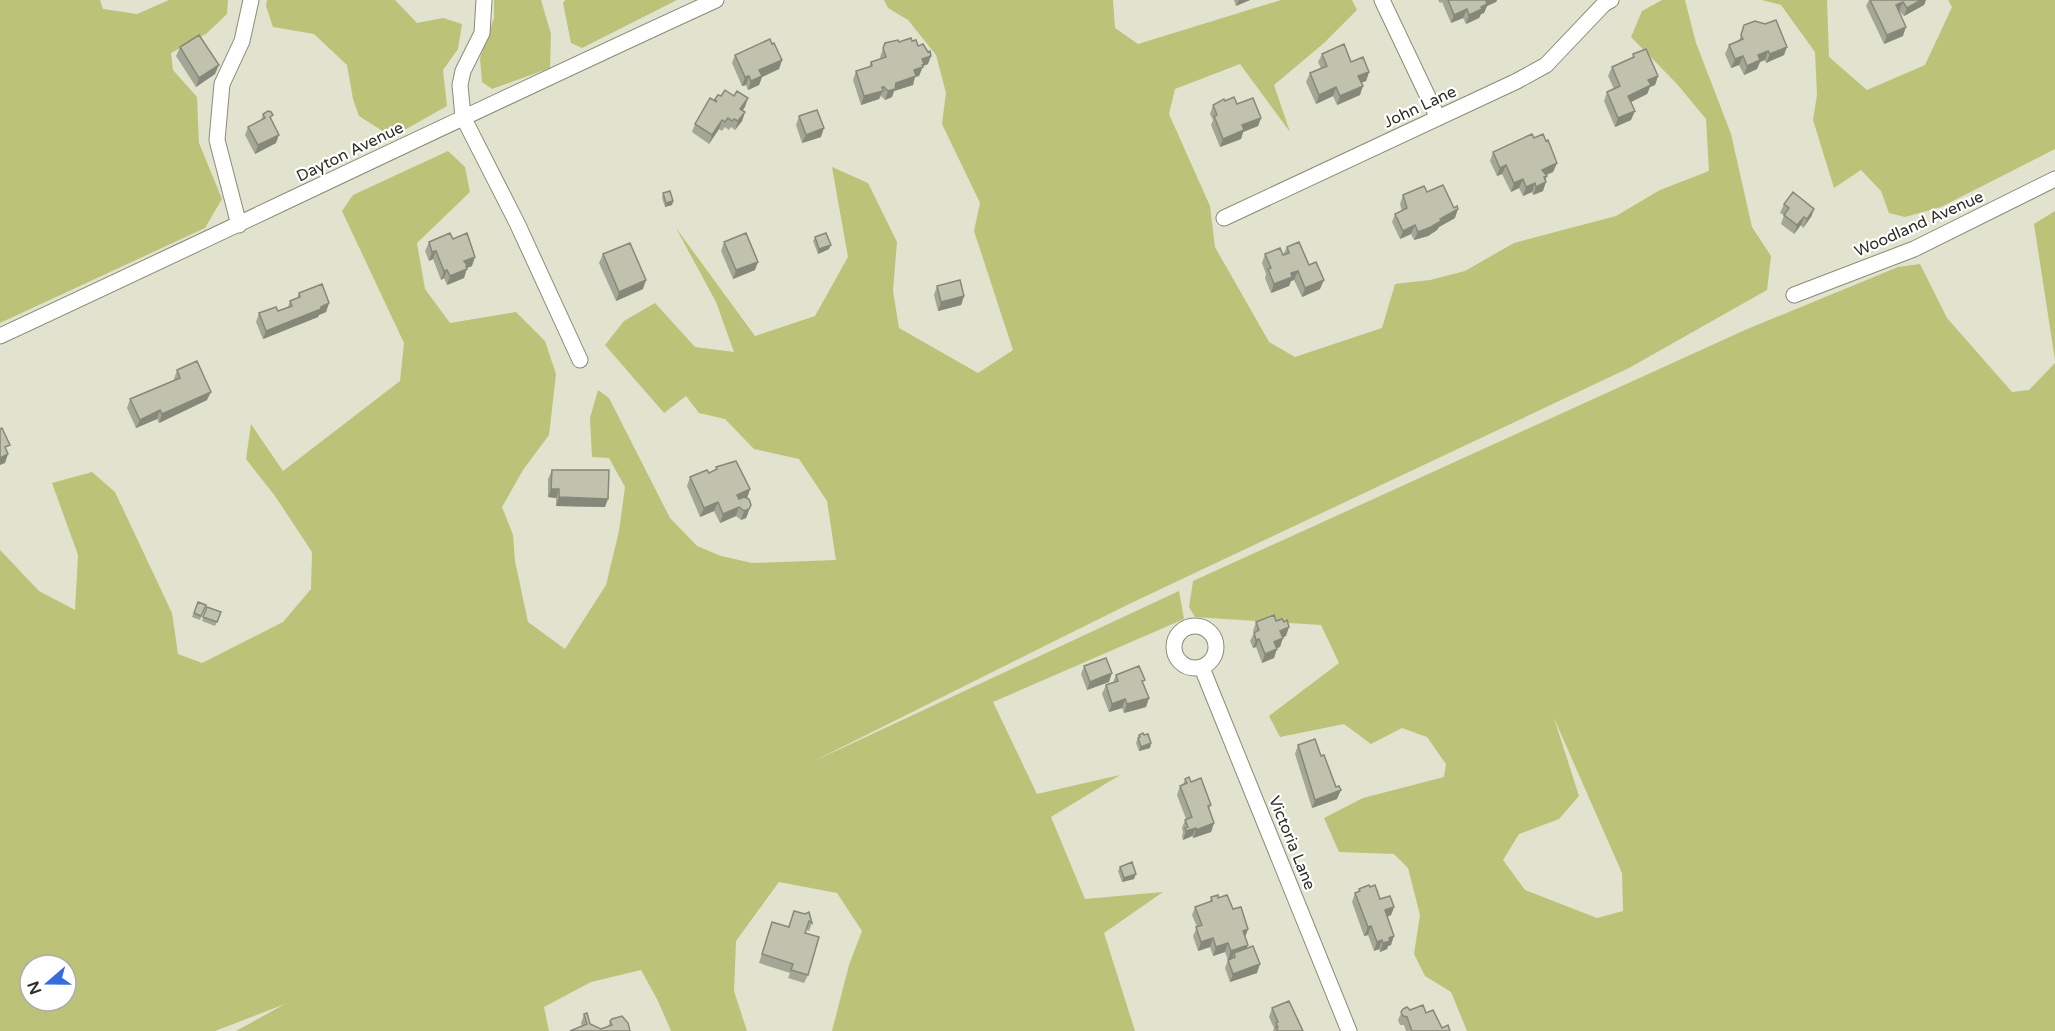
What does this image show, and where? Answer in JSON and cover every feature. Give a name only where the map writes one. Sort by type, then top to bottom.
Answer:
[{"type":"street","points":[[239,225],[217,140],[222,84],[242,41],[250,0]]},
{"type":"street","points":[[484,0],[482,33],[463,71],[460,86],[463,117],[518,223],[579,360]]},
{"type":"street","name":"Dayton Avenue","points":[[0,336],[716,0]]},
{"type":"street","points":[[1382,0],[1438,118]]},
{"type":"street","name":"John Lane","points":[[1224,218],[1517,81],[1546,65],[1593,15],[1611,0]]},
{"type":"street","name":"Woodland Avenue","points":[[1794,295],[1914,249],[2055,179]]},
{"type":"street","name":"Victoria Lane","points":[[1202,668],[1349,1031]]},
{"type":"green space","points":[[0,0],[100,0],[103,9],[137,14],[169,0],[228,0],[227,14],[206,34],[171,53],[173,70],[197,97],[199,143],[222,199],[205,228],[0,323]]},
{"type":"green space","points":[[267,0],[395,0],[417,23],[443,18],[462,24],[458,49],[443,70],[447,106],[392,137],[359,116],[353,99],[347,65],[314,34],[273,27],[266,6]]},
{"type":"green space","points":[[494,0],[541,0],[551,34],[550,68],[492,89],[482,82],[480,58],[494,18]]},
{"type":"green space","points":[[565,0],[677,0],[582,48],[571,43],[563,3]]},
{"type":"green space","points":[[884,0],[1113,0],[1115,28],[1138,44],[1281,0],[1352,0],[1357,10],[1324,43],[1274,85],[1290,132],[1240,64],[1175,89],[1169,114],[1210,206],[1215,247],[1269,342],[1295,357],[1382,328],[1395,284],[1430,280],[1465,271],[1514,243],[1616,216],[1660,190],[1709,171],[1706,119],[1677,84],[1631,37],[1642,11],[1662,0],[1685,0],[1696,43],[1731,134],[1752,227],[1771,256],[1767,290],[1629,368],[1127,605],[810,763],[1179,591],[1184,619],[993,702],[1037,794],[1120,775],[1051,817],[1085,899],[1163,892],[1104,933],[1135,1031],[832,1031],[849,965],[862,931],[837,893],[779,882],[736,941],[734,991],[747,1031],[671,1031],[641,970],[591,982],[544,1007],[549,1031],[236,1031],[285,1004],[215,1031],[0,1031],[0,550],[39,591],[75,610],[78,555],[52,483],[92,472],[115,492],[172,613],[178,654],[202,663],[283,622],[311,589],[312,552],[275,496],[246,459],[251,424],[283,471],[400,381],[404,343],[342,211],[353,195],[448,151],[465,167],[470,192],[417,243],[425,289],[450,323],[516,312],[545,341],[556,374],[549,435],[523,470],[502,507],[513,535],[515,561],[528,622],[565,649],[606,585],[619,531],[625,487],[609,458],[592,457],[590,418],[598,390],[609,398],[670,518],[697,546],[721,556],[752,563],[836,560],[827,501],[799,459],[754,449],[725,419],[699,413],[686,396],[664,413],[605,345],[624,321],[655,303],[695,347],[734,352],[716,302],[676,228],[755,336],[815,316],[848,257],[832,167],[868,183],[897,242],[893,291],[899,328],[978,373],[1013,350],[974,231],[980,203],[942,124],[946,93],[936,55],[908,20],[888,8]]},
{"type":"green space","points":[[1762,0],[1827,0],[1829,57],[1867,90],[1925,65],[1952,7],[1948,0],[2055,0],[2055,149],[1941,207],[1905,217],[1889,213],[1881,191],[1861,170],[1834,188],[1813,120],[1817,95],[1815,52],[1781,5]]},
{"type":"green space","points":[[2055,211],[2055,360],[2034,224]]},
{"type":"green space","points":[[1920,264],[1947,318],[2012,392],[2029,390],[2055,363],[2055,1031],[1467,1031],[1451,992],[1425,976],[1414,954],[1420,915],[1408,868],[1394,854],[1339,852],[1324,818],[1363,798],[1444,777],[1446,764],[1427,737],[1402,728],[1371,744],[1344,724],[1280,737],[1269,716],[1339,663],[1321,625],[1195,617],[1189,607],[1193,581],[1745,330],[1898,267]],"holes":[[[1554,718],[1622,873],[1623,911],[1597,918],[1525,890],[1503,860],[1519,834],[1559,819],[1579,796]]]},
{"type":"building","points":[[1448,0],[1486,0],[1487,4],[1469,15],[1467,9],[1454,15]]},
{"type":"building","points":[[1870,0],[1921,0],[1907,8],[1903,2],[1896,5],[1906,27],[1887,35]]},
{"type":"building","points":[[1776,20],[1787,47],[1770,54],[1768,51],[1758,55],[1760,60],[1747,66],[1743,56],[1735,59],[1729,45],[1743,39],[1741,35],[1744,25],[1755,21],[1765,24]]},
{"type":"building","points":[[199,35],[219,65],[199,78],[180,47]]},
{"type":"building","points":[[911,38],[912,41],[916,40],[918,46],[923,44],[928,52],[930,51],[931,56],[922,59],[923,67],[914,70],[916,76],[896,83],[895,89],[888,91],[882,87],[883,91],[864,96],[856,71],[872,66],[871,62],[886,57],[883,48],[885,43]]},
{"type":"building","points":[[770,39],[782,60],[759,70],[762,76],[751,81],[749,76],[745,77],[735,55]]},
{"type":"building","points":[[1344,44],[1351,62],[1363,57],[1369,72],[1358,76],[1363,86],[1340,96],[1336,87],[1319,95],[1310,73],[1327,66],[1322,54]]},
{"type":"building","points":[[1646,49],[1658,76],[1648,80],[1651,85],[1628,96],[1635,111],[1618,118],[1607,92],[1620,86],[1612,67]]},
{"type":"building","points":[[725,90],[734,96],[737,91],[748,98],[740,109],[745,112],[738,121],[728,118],[725,122],[722,120],[712,135],[695,124],[710,98],[717,102],[715,99]]},
{"type":"building","points":[[1234,97],[1237,104],[1253,98],[1261,118],[1242,125],[1244,130],[1223,139],[1214,116],[1217,115],[1213,105]]},
{"type":"building","points":[[817,110],[824,128],[806,135],[799,116]]},
{"type":"building","points":[[268,111],[273,115],[270,117],[279,135],[258,145],[248,127],[265,118],[263,114]]},
{"type":"building","points":[[1532,134],[1534,138],[1543,134],[1546,141],[1548,140],[1557,163],[1542,170],[1547,176],[1544,177],[1546,182],[1536,187],[1535,183],[1526,187],[1523,179],[1514,183],[1506,165],[1500,168],[1493,152]]},
{"type":"building","points":[[1443,185],[1454,208],[1457,206],[1458,209],[1431,227],[1418,232],[1415,225],[1403,231],[1395,214],[1407,208],[1403,195],[1424,186],[1427,192]]},
{"type":"building","points":[[670,191],[673,201],[666,203],[663,193]]},
{"type":"building","points":[[1793,192],[1814,209],[1807,219],[1804,217],[1797,225],[1784,215],[1789,208],[1784,204]]},
{"type":"building","points":[[450,233],[453,239],[467,233],[475,257],[464,261],[468,266],[466,266],[467,269],[450,276],[447,270],[444,271],[436,251],[432,252],[429,242]]},
{"type":"building","points":[[746,233],[758,262],[736,270],[724,242]]},
{"type":"building","points":[[826,233],[831,245],[819,249],[815,237]]},
{"type":"building","points":[[1299,242],[1309,265],[1316,262],[1324,280],[1305,288],[1298,271],[1291,273],[1292,277],[1274,284],[1265,254],[1280,248],[1283,255],[1289,253],[1287,247]]},
{"type":"building","points":[[630,243],[646,280],[619,292],[603,254]]},
{"type":"building","points":[[960,280],[964,296],[941,302],[937,286]]},
{"type":"building","points":[[322,284],[329,303],[321,309],[266,331],[259,313],[276,307],[278,311],[292,306],[290,301],[300,297],[299,293]]},
{"type":"building","points":[[197,361],[211,392],[162,414],[160,410],[140,420],[130,399],[180,378],[177,370]]},
{"type":"building","points":[[2,428],[10,445],[5,447],[8,454],[0,458],[0,429]]},
{"type":"building","points":[[736,461],[750,489],[737,495],[739,499],[744,497],[749,499],[751,505],[749,509],[744,511],[739,507],[723,514],[718,502],[704,508],[690,477],[707,470],[709,473],[717,469],[716,467]]},
{"type":"building","points":[[552,470],[609,470],[608,499],[559,497],[559,489],[551,489]]},
{"type":"building","points":[[198,602],[206,605],[201,616],[194,613]]},
{"type":"building","points":[[207,607],[221,612],[217,622],[203,617]]},
{"type":"building","points":[[1274,615],[1276,621],[1287,620],[1289,627],[1280,631],[1283,638],[1274,642],[1277,649],[1265,654],[1254,633],[1259,630],[1256,622]]},
{"type":"building","points":[[1106,658],[1112,673],[1090,682],[1084,666]]},
{"type":"building","points":[[1139,666],[1149,698],[1127,704],[1125,699],[1112,704],[1106,685],[1118,681],[1116,675]]},
{"type":"building","points":[[1143,733],[1148,734],[1151,743],[1141,747],[1138,738]]},
{"type":"building","points":[[1315,739],[1321,756],[1324,755],[1336,787],[1339,786],[1341,790],[1315,800],[1298,745]]},
{"type":"building","points":[[1189,777],[1191,782],[1201,778],[1211,805],[1208,806],[1214,823],[1186,831],[1185,828],[1188,827],[1185,820],[1192,817],[1180,786],[1187,783],[1185,779]]},
{"type":"building","points":[[1132,862],[1136,874],[1124,878],[1120,867]]},
{"type":"building","points":[[1369,885],[1370,887],[1375,885],[1380,899],[1390,896],[1394,907],[1385,910],[1394,936],[1389,938],[1390,941],[1377,942],[1371,926],[1368,927],[1355,893]]},
{"type":"building","points":[[1218,895],[1218,898],[1227,895],[1233,909],[1241,907],[1248,929],[1243,931],[1248,945],[1231,951],[1228,943],[1216,947],[1213,938],[1201,942],[1196,927],[1202,925],[1195,907],[1212,901],[1211,897]]},
{"type":"building","points":[[794,911],[805,914],[809,912],[812,923],[809,921],[805,933],[819,937],[808,975],[791,970],[793,964],[762,954],[772,922],[789,927]]},
{"type":"building","points":[[1253,946],[1260,964],[1233,974],[1228,960],[1235,957],[1234,953]]},
{"type":"building","points":[[1289,1001],[1303,1031],[1278,1031],[1276,1027],[1278,1027],[1276,1023],[1278,1022],[1272,1008]]},
{"type":"building","points":[[1423,1005],[1426,1013],[1433,1010],[1442,1028],[1448,1025],[1450,1031],[1412,1031],[1407,1017],[1401,1012],[1407,1007],[1410,1010]]},
{"type":"building","points":[[587,1013],[590,1024],[601,1029],[612,1025],[610,1021],[612,1019],[622,1016],[628,1023],[630,1031],[570,1031],[587,1024],[584,1014]]}]
